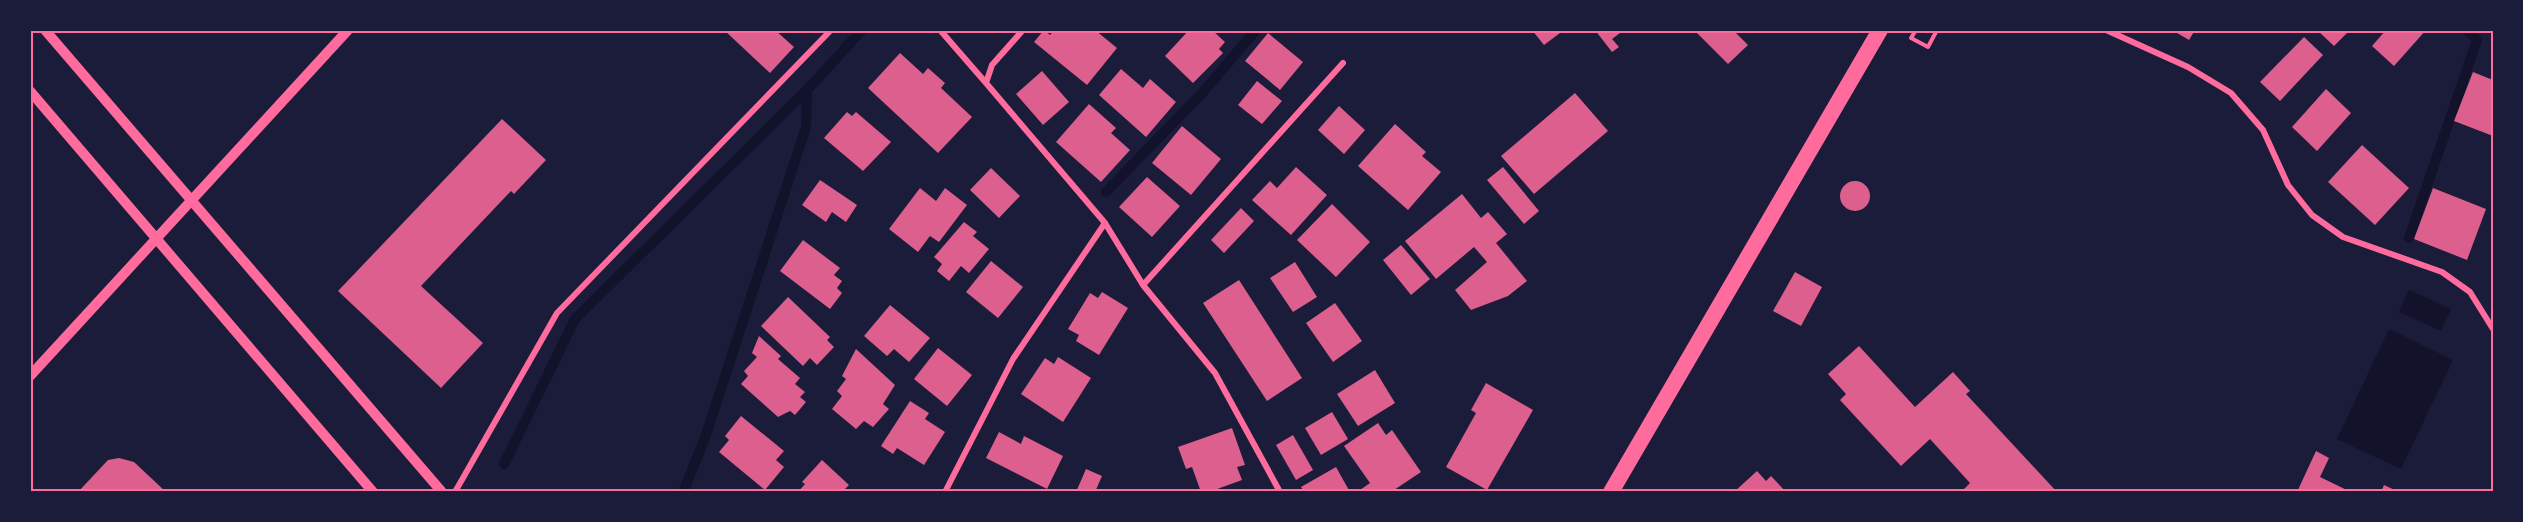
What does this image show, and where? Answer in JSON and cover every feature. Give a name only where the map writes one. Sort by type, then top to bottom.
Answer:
[{"type":"highway","points":[[1611,492],[1880,30]]},
{"type":"street","points":[[45,30],[442,492]]},
{"type":"street","points":[[30,376],[348,30]]},
{"type":"street","points":[[455,492],[557,313],[831,30]]},
{"type":"street","points":[[940,30],[1105,223],[1143,285],[1215,373],[1280,492]]},
{"type":"street","points":[[986,83],[992,65],[1023,30]]},
{"type":"street","points":[[2106,30],[2188,66],[2231,93],[2263,130],[2288,185],[2312,215],[2343,237],[2442,272],[2469,292],[2493,329]]},
{"type":"street","points":[[1143,285],[1343,63]]},
{"type":"street","points":[[30,91],[373,492]]},
{"type":"street","points":[[945,492],[1013,359],[1105,223]]},
{"type":"path","points":[[1916,30],[1911,38],[1928,47],[1937,30]]},
{"type":"shaded area","points":[[2409,290],[2451,309],[2441,331],[2399,312]]},
{"type":"shaded area","points":[[2389,329],[2453,360],[2401,469],[2337,439]]},
{"type":"building","points":[[724,30],[775,30],[794,47],[770,73]]},
{"type":"building","points":[[1044,30],[1050,35],[1054,30],[1095,30],[1117,48],[1087,85],[1034,42]]},
{"type":"building","points":[[1189,30],[1212,30],[1225,42],[1219,49],[1223,53],[1193,83],[1165,56]]},
{"type":"building","points":[[1532,30],[1564,30],[1544,45]]},
{"type":"building","points":[[1595,30],[1624,30],[1612,39],[1619,47],[1612,52]]},
{"type":"building","points":[[1700,30],[1733,30],[1748,45],[1728,64],[1697,33]]},
{"type":"building","points":[[2172,30],[2195,30],[2189,40]]},
{"type":"building","points":[[2317,30],[2350,30],[2334,46]]},
{"type":"building","points":[[2386,30],[2426,30],[2394,66],[2372,46]]},
{"type":"building","points":[[1268,33],[1303,62],[1280,90],[1245,61]]},
{"type":"building","points":[[2304,37],[2323,55],[2280,101],[2260,82]]},
{"type":"building","points":[[900,53],[923,74],[928,68],[945,83],[941,88],[972,117],[938,153],[868,88]]},
{"type":"building","points":[[1121,69],[1143,88],[1150,79],[1176,102],[1146,137],[1099,95]]},
{"type":"building","points":[[1042,71],[1069,102],[1043,125],[1016,94]]},
{"type":"building","points":[[2473,72],[2493,80],[2493,136],[2454,121]]},
{"type":"building","points":[[1257,81],[1282,101],[1262,124],[1238,105]]},
{"type":"building","points":[[2326,89],[2351,113],[2317,151],[2292,127]]},
{"type":"building","points":[[1575,93],[1608,131],[1534,194],[1501,156]]},
{"type":"building","points":[[1089,104],[1116,128],[1111,133],[1130,150],[1101,182],[1056,142]]},
{"type":"building","points":[[1339,106],[1365,130],[1344,154],[1318,130]]},
{"type":"building","points":[[847,112],[852,116],[856,112],[891,142],[863,171],[824,138]]},
{"type":"building","points":[[502,119],[546,160],[514,194],[511,191],[421,286],[483,343],[441,388],[338,291]]},
{"type":"building","points":[[1395,124],[1426,152],[1422,156],[1441,172],[1408,210],[1358,166]]},
{"type":"building","points":[[1182,126],[1221,159],[1191,195],[1152,163]]},
{"type":"building","points":[[2362,145],[2409,188],[2375,225],[2328,182]]},
{"type":"building","points":[[1296,167],[1327,195],[1291,235],[1252,200],[1270,181],[1277,188]]},
{"type":"building","points":[[1503,167],[1539,211],[1524,224],[1487,180]]},
{"type":"building","points":[[991,168],[1020,196],[999,218],[970,190]]},
{"type":"building","points":[[1147,177],[1180,206],[1152,237],[1119,207]]},
{"type":"building","points":[[820,180],[857,205],[846,222],[832,212],[826,222],[802,205]]},
{"type":"building","points":[[1855,181],[1866,185],[1870,196],[1866,207],[1855,211],[1844,207],[1840,196],[1844,185]]},
{"type":"building","points":[[920,188],[936,201],[945,188],[967,205],[939,242],[930,236],[918,252],[889,229]]},
{"type":"building","points":[[2433,188],[2486,209],[2467,260],[2414,239]]},
{"type":"building","points":[[1462,194],[1481,218],[1488,212],[1507,234],[1496,243],[1527,281],[1508,296],[1471,310],[1455,290],[1487,262],[1474,247],[1436,279],[1405,241]]},
{"type":"building","points":[[1332,204],[1370,242],[1336,277],[1297,240]]},
{"type":"building","points":[[1241,208],[1254,221],[1224,253],[1211,240]]},
{"type":"building","points":[[964,222],[977,232],[973,236],[989,249],[969,273],[961,266],[949,281],[937,271],[942,264],[934,257]]},
{"type":"building","points":[[803,240],[840,268],[834,275],[842,281],[837,288],[842,293],[830,309],[780,271]]},
{"type":"building","points":[[1401,245],[1430,279],[1411,295],[1383,260]]},
{"type":"building","points":[[991,261],[1023,287],[998,318],[966,292]]},
{"type":"building","points":[[1295,262],[1317,297],[1293,312],[1270,278]]},
{"type":"building","points":[[1795,272],[1822,287],[1801,326],[1773,311]]},
{"type":"building","points":[[1239,280],[1302,378],[1267,401],[1203,303]]},
{"type":"building","points":[[1102,292],[1128,308],[1099,355],[1076,341],[1079,335],[1068,329],[1090,293],[1098,298]]},
{"type":"building","points":[[788,297],[830,337],[827,340],[834,347],[817,365],[810,358],[803,366],[761,326]]},
{"type":"building","points":[[1335,303],[1362,341],[1333,362],[1306,323]]},
{"type":"building","points":[[890,305],[930,338],[909,362],[894,349],[887,356],[864,336]]},
{"type":"building","points":[[759,336],[781,356],[778,359],[800,378],[795,384],[805,392],[800,397],[806,402],[795,415],[790,411],[778,417],[741,384],[748,376],[744,371],[757,357],[752,353]]},
{"type":"building","points":[[1859,346],[1915,407],[1953,372],[1970,391],[1966,394],[2057,492],[1961,492],[1970,483],[1930,439],[1901,466],[1840,400],[1846,394],[1828,374]]},
{"type":"building","points":[[938,348],[972,375],[947,406],[914,379]]},
{"type":"building","points":[[856,349],[895,385],[883,404],[889,409],[873,427],[864,421],[856,429],[832,409],[842,396],[837,391],[846,379],[842,376]]},
{"type":"building","points":[[1058,357],[1091,378],[1063,422],[1021,394],[1045,358],[1054,364]]},
{"type":"building","points":[[1375,370],[1395,403],[1358,426],[1337,394]]},
{"type":"building","points":[[1486,383],[1533,410],[1487,490],[1446,467],[1476,413],[1471,410]]},
{"type":"building","points":[[910,401],[929,413],[925,419],[945,432],[924,465],[897,448],[893,454],[881,446]]},
{"type":"building","points":[[1332,412],[1348,439],[1321,455],[1305,428]]},
{"type":"building","points":[[741,416],[784,451],[776,460],[784,467],[765,490],[719,452],[729,440],[725,436]]},
{"type":"building","points":[[1378,423],[1386,435],[1392,430],[1421,472],[1391,492],[1362,492],[1360,490],[1370,483],[1344,446]]},
{"type":"building","points":[[1232,428],[1245,465],[1237,467],[1242,480],[1209,492],[1201,492],[1192,467],[1186,469],[1178,447]]},
{"type":"building","points":[[999,432],[1021,444],[1024,436],[1063,456],[1047,489],[986,458]]},
{"type":"building","points":[[1293,435],[1313,470],[1296,480],[1276,445]]},
{"type":"building","points":[[2316,451],[2329,458],[2320,477],[2351,492],[2297,492]]},
{"type":"building","points":[[119,458],[134,462],[166,492],[78,492],[108,460]]},
{"type":"building","points":[[822,460],[849,485],[842,492],[798,492],[805,484],[802,482]]},
{"type":"building","points":[[1336,467],[1350,492],[1304,492],[1301,487]]},
{"type":"building","points":[[1086,469],[1102,476],[1095,492],[1076,492]]},
{"type":"building","points":[[1757,471],[1766,481],[1771,476],[1786,492],[1734,492]]},
{"type":"building","points":[[2384,485],[2399,492],[2381,492]]},
{"type":"waterway","points":[[504,464],[575,319],[807,90],[862,30]]},
{"type":"waterway","points":[[1106,192],[1204,91],[1256,30]]},
{"type":"waterway","points":[[2409,238],[2477,40],[2467,30]]},
{"type":"waterway","points":[[683,492],[705,438],[806,127],[807,90]]}]
